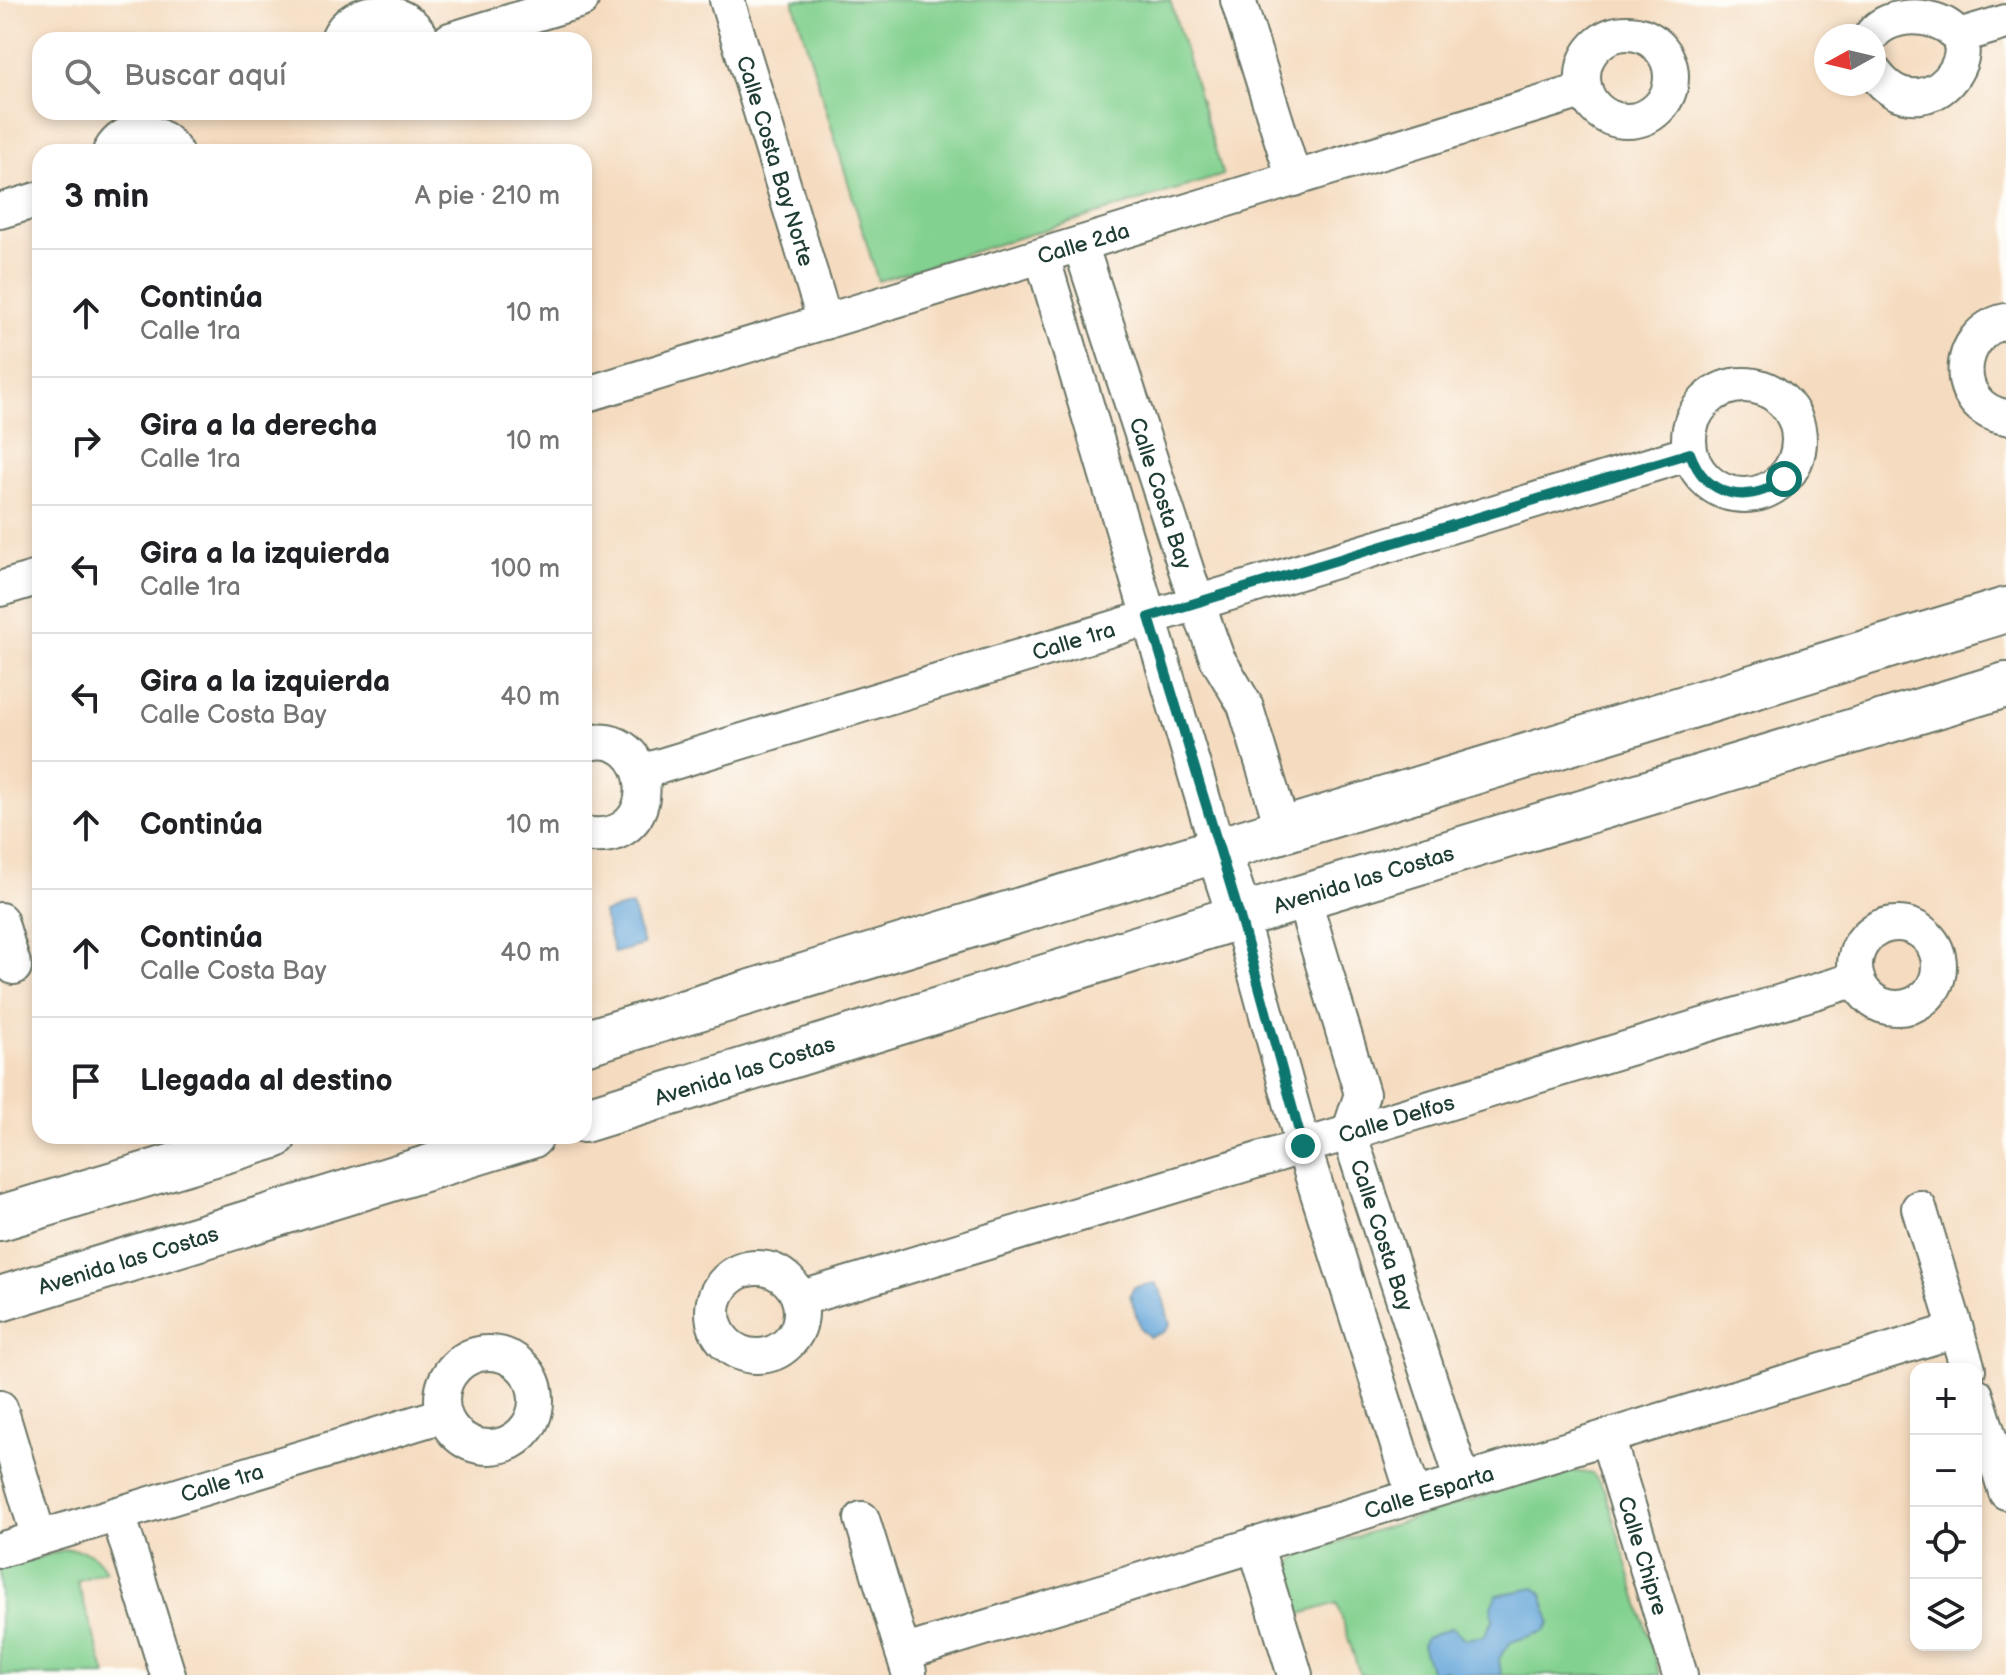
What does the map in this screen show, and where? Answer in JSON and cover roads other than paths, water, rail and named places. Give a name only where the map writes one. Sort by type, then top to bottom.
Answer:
[{"type":"street","points":[[476,32],[581,0]]},
{"type":"street","name":"Calle Costa Bay Norte","points":[[727,0],[825,322]]},
{"type":"street","points":[[1238,0],[1294,179]]},
{"type":"street","points":[[1878,24],[1884,15],[1912,3],[1941,12],[1953,23],[1959,36],[1958,66],[1950,80],[1925,96],[1895,92],[1886,83]]},
{"type":"street","points":[[343,32],[350,23],[379,12],[408,21],[417,32]]},
{"type":"street","points":[[1959,36],[2006,22]]},
{"type":"street","name":"Calle 2da","points":[[592,393],[1585,90]]},
{"type":"street","points":[[117,144],[123,137],[145,131],[170,144]]},
{"type":"street","points":[[0,211],[32,201]]},
{"type":"street","name":"Calle Costa Bay","points":[[1080,244],[1197,603],[1217,658],[1245,705],[1283,830]]},
{"type":"street","name":"Calle Costa Bay","points":[[1042,256],[1218,850]]},
{"type":"street","points":[[2006,321],[1988,326],[1976,336],[1964,365],[1972,395],[1983,408],[2006,417]]},
{"type":"street","name":"Calle 1ra","points":[[641,772],[1690,453]]},
{"type":"street","points":[[0,589],[32,579]]},
{"type":"street","points":[[592,1041],[2006,610]]},
{"type":"street","name":"Avenida las Costas","points":[[592,1118],[1303,897],[2006,685]]},
{"type":"street","points":[[592,743],[607,742],[634,758],[641,772],[642,803],[635,817],[611,834],[592,834]]},
{"type":"street","points":[[1283,830],[1303,897]]},
{"type":"street","points":[[1218,850],[1240,917],[1303,1146],[1414,1496]]},
{"type":"street","name":"Calle Costa Bay","points":[[1303,897],[1362,1094],[1349,1133],[1463,1481]]},
{"type":"street","points":[[0,920],[18,966]]},
{"type":"street","name":"Calle Delfos","points":[[799,1299],[1857,979]]},
{"type":"street","points":[[0,1218],[247,1144]]},
{"type":"street","name":"Avenida las Costas","points":[[0,1299],[494,1144]]},
{"type":"street","points":[[1919,1208],[1966,1363]]},
{"type":"street","name":"Calle Esparta","points":[[906,1664],[1255,1544],[1956,1330]]},
{"type":"street","points":[[0,1408],[39,1538]]},
{"type":"street","points":[[1982,1414],[2006,1492]]},
{"type":"street","name":"Calle 1ra","points":[[0,1550],[443,1415]]},
{"type":"street","name":"Calle Chipre","points":[[1607,1437],[1680,1675]]},
{"type":"street","points":[[118,1514],[168,1675]]},
{"type":"street","points":[[862,1519],[906,1664]]},
{"type":"street","points":[[1255,1544],[1295,1675]]},
{"type":"water","points":[[632,905],[643,945],[614,953],[603,913]]},
{"type":"water","points":[[1155,1283],[1162,1293],[1170,1325],[1164,1332],[1150,1337],[1141,1330],[1130,1295],[1134,1287]]},
{"type":"water","points":[[1535,1588],[1542,1593],[1550,1622],[1545,1631],[1511,1642],[1499,1659],[1501,1675],[1460,1675],[1445,1670],[1431,1673],[1422,1645],[1426,1638],[1452,1627],[1465,1639],[1484,1636],[1493,1620],[1491,1606],[1497,1595]]}]
